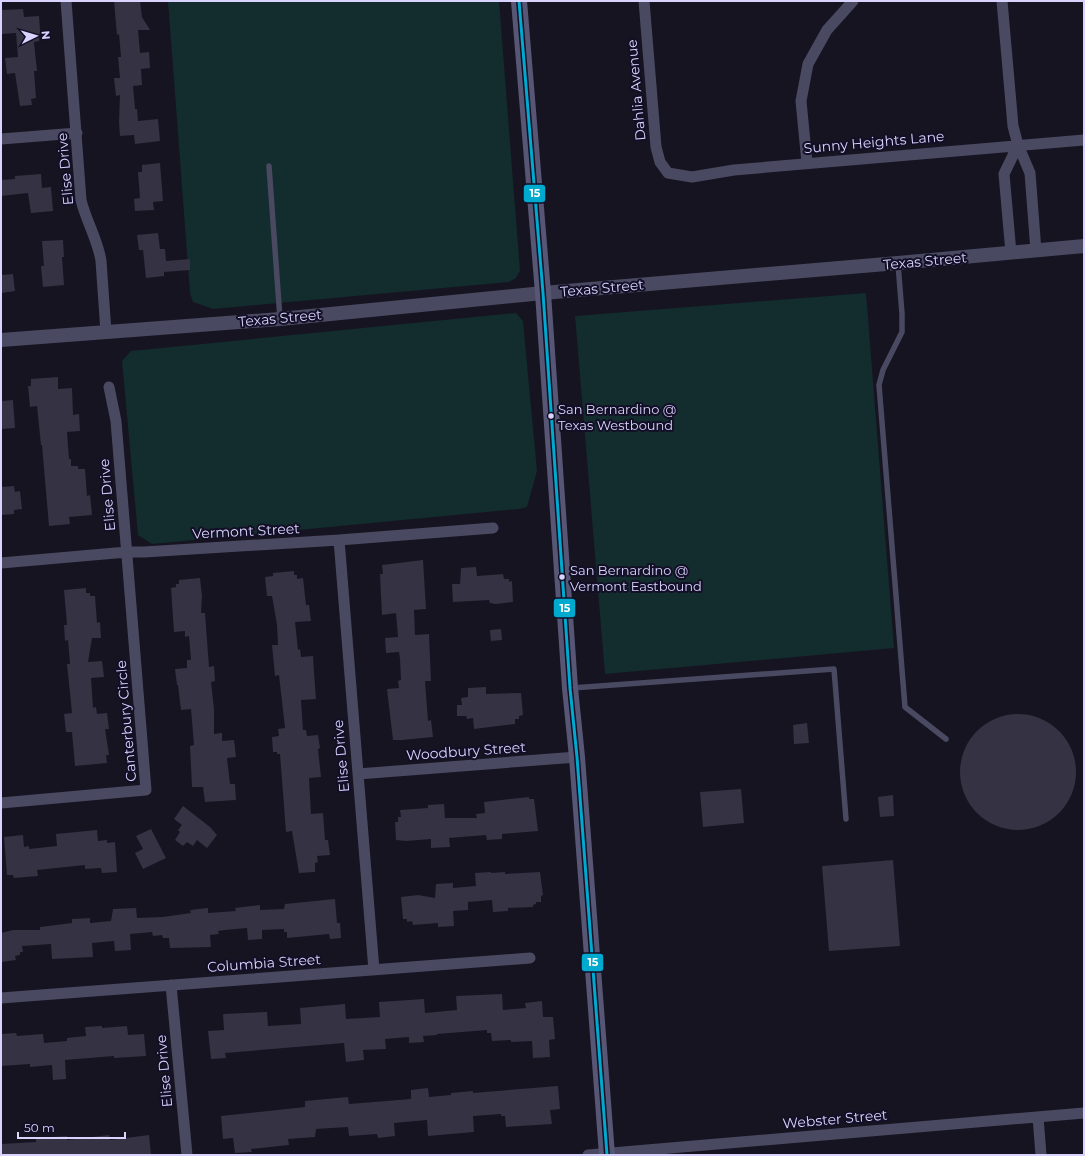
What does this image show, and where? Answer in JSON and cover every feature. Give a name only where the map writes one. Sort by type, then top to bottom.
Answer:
[{"type":"main road","points":[[518,2],[543,293],[570,688],[577,757],[607,1154]]},
{"type":"street","name":"Elise Drive","points":[[66,1],[81,200],[84,212],[99,249],[106,332]]},
{"type":"street","name":"Dahlia Avenue","points":[[644,1],[656,147],[660,162],[668,173]]},
{"type":"street","points":[[807,163],[801,101],[808,64],[827,30],[853,1]]},
{"type":"street","points":[[1002,1],[1012,126],[1030,173],[1036,251]]},
{"type":"street","points":[[1,139],[77,133]]},
{"type":"street","name":"Sunny Heights Lane","points":[[668,173],[692,177],[734,170],[807,163],[1084,140]]},
{"type":"street","points":[[1011,253],[1004,174],[1018,145]]},
{"type":"street","name":"Texas Street","points":[[1,340],[280,319],[543,293],[1084,246]]},
{"type":"street","name":"Elise Drive","points":[[109,387],[116,421],[127,552]]},
{"type":"street","name":"Vermont Street","points":[[1,563],[127,552],[152,552],[339,540],[493,528]]},
{"type":"street","name":"Elise Drive","points":[[339,540],[374,970]]},
{"type":"street","name":"Canterbury Circle","points":[[1,803],[146,790],[127,552]]},
{"type":"street","name":"Woodbury Street","points":[[358,774],[577,757]]},
{"type":"street","name":"Columbia Street","points":[[1,998],[530,958]]},
{"type":"street","name":"Elise Drive","points":[[171,985],[187,1155]]},
{"type":"street","name":"Webster Street","points":[[588,1155],[1084,1113]]},
{"type":"street","points":[[1038,1117],[1041,1155]]},
{"type":"lane","points":[[269,166],[280,319]]},
{"type":"lane","points":[[898,263],[902,332],[883,370],[879,385],[905,707],[946,739]]},
{"type":"lane","points":[[570,688],[834,669],[846,819]]},
{"type":"green space","points":[[168,1],[499,1],[520,271],[516,278],[509,282],[213,309],[193,302],[190,293]]},
{"type":"green space","points":[[866,293],[894,648],[605,674],[575,316]]},
{"type":"green space","points":[[516,313],[523,321],[537,471],[527,507],[519,509],[152,544],[138,535],[122,361],[131,351]]},
{"type":"building","points":[[114,1],[140,1],[142,17],[150,30],[138,30],[140,53],[149,52],[150,68],[141,69],[142,85],[133,86],[135,109],[137,109],[138,121],[158,119],[160,141],[135,144],[134,135],[120,136],[120,95],[116,96],[114,78],[120,78],[118,57],[121,57],[119,34],[117,35]]},
{"type":"building","points":[[23,9],[24,17],[39,16],[40,30],[39,41],[34,42],[37,71],[34,71],[36,98],[31,99],[32,105],[20,106],[15,73],[7,74],[5,58],[18,57],[16,33],[1,34],[1,10]]},
{"type":"building","points":[[160,163],[163,201],[153,202],[154,210],[135,211],[134,199],[140,198],[138,172],[142,172],[142,165]]},
{"type":"building","points":[[41,174],[42,188],[51,187],[53,211],[31,213],[28,193],[1,196],[1,180],[15,179],[15,176]]},
{"type":"building","points":[[158,233],[160,249],[165,249],[166,261],[190,259],[190,270],[164,272],[164,276],[146,278],[143,250],[139,250],[137,235]]},
{"type":"building","points":[[63,240],[64,257],[62,257],[64,285],[43,287],[41,266],[44,266],[42,241]]},
{"type":"building","points":[[13,274],[15,291],[1,293],[1,275]]},
{"type":"building","points":[[58,377],[58,389],[72,388],[73,415],[79,414],[80,431],[67,432],[69,459],[71,459],[71,466],[78,466],[78,469],[85,469],[87,496],[90,495],[92,515],[69,517],[70,524],[49,526],[37,406],[30,407],[28,386],[31,386],[31,379]]},
{"type":"building","points":[[13,400],[15,428],[1,429],[1,401]]},
{"type":"building","points":[[14,486],[15,492],[20,491],[22,509],[14,510],[14,514],[1,515],[1,487]]},
{"type":"building","points":[[423,560],[426,609],[414,610],[415,635],[429,634],[431,681],[425,681],[428,721],[431,720],[433,737],[393,740],[387,689],[399,688],[398,681],[401,680],[400,659],[399,652],[386,653],[385,638],[398,637],[396,613],[382,615],[380,574],[383,574],[382,565]]},
{"type":"building","points":[[476,567],[477,576],[503,574],[504,579],[509,579],[509,582],[512,581],[513,602],[496,604],[490,603],[489,600],[453,602],[452,584],[460,584],[461,568]]},
{"type":"building","points":[[294,571],[294,575],[297,575],[297,579],[303,578],[306,605],[309,605],[311,621],[295,622],[298,650],[300,649],[301,657],[313,656],[316,699],[301,700],[303,730],[306,730],[307,736],[318,735],[320,748],[318,749],[321,777],[309,778],[311,814],[323,813],[325,840],[328,840],[330,855],[317,856],[318,862],[315,863],[315,872],[299,873],[292,831],[286,832],[280,754],[273,752],[272,737],[279,736],[278,729],[285,728],[279,675],[275,676],[272,645],[278,645],[277,625],[272,596],[267,596],[265,577],[273,576],[273,573]]},
{"type":"building","points":[[200,578],[202,596],[201,613],[205,613],[209,667],[214,666],[215,681],[211,682],[214,709],[214,734],[222,733],[222,741],[234,740],[236,757],[227,758],[230,784],[235,784],[236,800],[205,802],[203,787],[192,787],[190,746],[194,745],[191,709],[181,710],[175,669],[187,668],[187,660],[191,660],[189,636],[185,637],[185,631],[174,632],[171,588],[176,587],[176,584],[179,584],[179,580]]},
{"type":"building","points":[[86,588],[86,593],[90,593],[90,596],[95,596],[97,623],[100,622],[101,638],[92,638],[88,662],[102,661],[104,677],[91,678],[93,708],[96,707],[97,714],[107,713],[109,729],[105,729],[109,755],[106,755],[107,763],[75,766],[72,732],[66,732],[64,714],[72,713],[67,664],[70,664],[68,640],[65,641],[64,625],[67,625],[64,590]]},
{"type":"building","points":[[501,629],[502,640],[491,641],[490,630]]},
{"type":"building","points":[[486,687],[486,694],[521,693],[523,715],[519,716],[519,719],[515,719],[515,724],[474,729],[473,718],[467,719],[466,716],[457,716],[457,705],[462,705],[461,698],[468,697],[468,688]]},
{"type":"building","points":[[1018,714],[1040,718],[1059,731],[1072,750],[1076,772],[1072,794],[1059,813],[1040,826],[1018,830],[996,826],[977,813],[964,794],[960,772],[964,750],[977,731],[996,718]]},
{"type":"building","points":[[807,723],[809,743],[794,744],[793,725]]},
{"type":"building","points":[[741,789],[744,823],[703,827],[700,792]]},
{"type":"building","points":[[893,795],[894,816],[880,817],[878,797]]},
{"type":"building","points":[[529,797],[529,799],[534,799],[538,831],[502,834],[502,839],[487,840],[486,835],[449,838],[450,847],[431,848],[431,839],[406,841],[396,840],[395,822],[398,822],[398,817],[401,817],[400,810],[428,808],[428,805],[444,804],[445,818],[477,818],[476,814],[485,813],[484,802]]},
{"type":"building","points":[[183,806],[210,827],[217,835],[207,848],[197,840],[193,846],[187,842],[183,846],[175,840],[180,832],[178,830],[182,825],[174,819]]},
{"type":"building","points":[[151,829],[166,858],[143,869],[135,853],[143,849],[136,836]]},
{"type":"building","points":[[97,830],[98,841],[107,840],[107,843],[115,842],[117,872],[102,873],[101,868],[85,869],[85,865],[37,870],[38,876],[14,878],[13,875],[7,875],[4,837],[23,835],[24,847],[29,846],[29,849],[57,846],[56,834]]},
{"type":"building","points":[[893,860],[900,946],[829,951],[822,866]]},
{"type":"building","points":[[505,872],[505,874],[540,872],[543,895],[541,896],[541,902],[536,902],[533,907],[508,908],[508,911],[493,912],[492,900],[468,902],[468,910],[453,911],[454,926],[438,927],[438,923],[413,925],[412,921],[407,922],[407,919],[403,919],[401,897],[418,895],[435,898],[436,884],[453,883],[453,888],[476,886],[475,873]]},
{"type":"building","points":[[335,899],[337,923],[340,923],[341,938],[330,939],[329,934],[287,938],[287,932],[284,932],[284,929],[262,930],[262,939],[248,940],[247,928],[218,931],[219,934],[210,935],[211,947],[170,948],[169,938],[163,938],[162,935],[153,936],[152,932],[130,934],[131,950],[115,951],[114,941],[92,943],[93,957],[52,959],[51,944],[22,946],[23,952],[20,952],[20,955],[15,956],[16,960],[1,962],[1,933],[13,930],[40,930],[40,927],[72,923],[72,919],[90,918],[90,923],[111,921],[113,909],[136,908],[137,918],[163,917],[191,913],[190,910],[208,908],[208,913],[236,911],[235,908],[260,905],[260,910],[284,909],[285,904]]},
{"type":"building","points":[[502,994],[503,1010],[526,1008],[525,1003],[542,1001],[543,1017],[553,1017],[555,1039],[549,1040],[550,1057],[533,1058],[532,1041],[492,1041],[491,1033],[487,1033],[487,1030],[423,1036],[424,1042],[409,1043],[409,1037],[385,1039],[386,1049],[363,1050],[364,1060],[346,1062],[344,1043],[225,1053],[226,1058],[211,1059],[208,1031],[224,1030],[223,1014],[267,1012],[268,1026],[301,1024],[300,1008],[345,1004],[346,1019],[380,1017],[379,1002],[424,999],[425,1013],[457,1010],[456,996]]},
{"type":"building","points":[[102,1026],[102,1028],[127,1026],[128,1035],[144,1034],[146,1056],[114,1058],[114,1056],[65,1060],[66,1079],[53,1080],[52,1065],[30,1067],[30,1064],[1,1066],[1,1034],[16,1033],[17,1036],[43,1034],[44,1043],[67,1041],[67,1038],[86,1036],[85,1027]]},
{"type":"building","points":[[558,1086],[560,1109],[550,1110],[552,1124],[506,1127],[505,1116],[501,1116],[501,1114],[473,1116],[474,1132],[428,1136],[427,1120],[394,1123],[395,1136],[378,1138],[377,1134],[349,1136],[348,1127],[316,1129],[315,1137],[288,1139],[289,1145],[251,1149],[252,1152],[235,1153],[233,1138],[223,1139],[221,1116],[305,1107],[305,1101],[348,1097],[349,1104],[411,1099],[411,1090],[428,1088],[429,1097],[473,1091],[473,1093]]},
{"type":"building","points":[[109,1135],[110,1140],[149,1135],[151,1155],[1,1155],[1,1144],[36,1142],[36,1138],[67,1136],[67,1140]]},
{"type":"transit line","name":"15","points":[[519,1],[543,293],[570,688],[577,757],[607,1155]]},
{"type":"place","name":"San Bernardino @ Texas Westbound","points":[[551,416]]},
{"type":"place","name":"San Bernardino @ Vermont Eastbound","points":[[562,577]]}]
